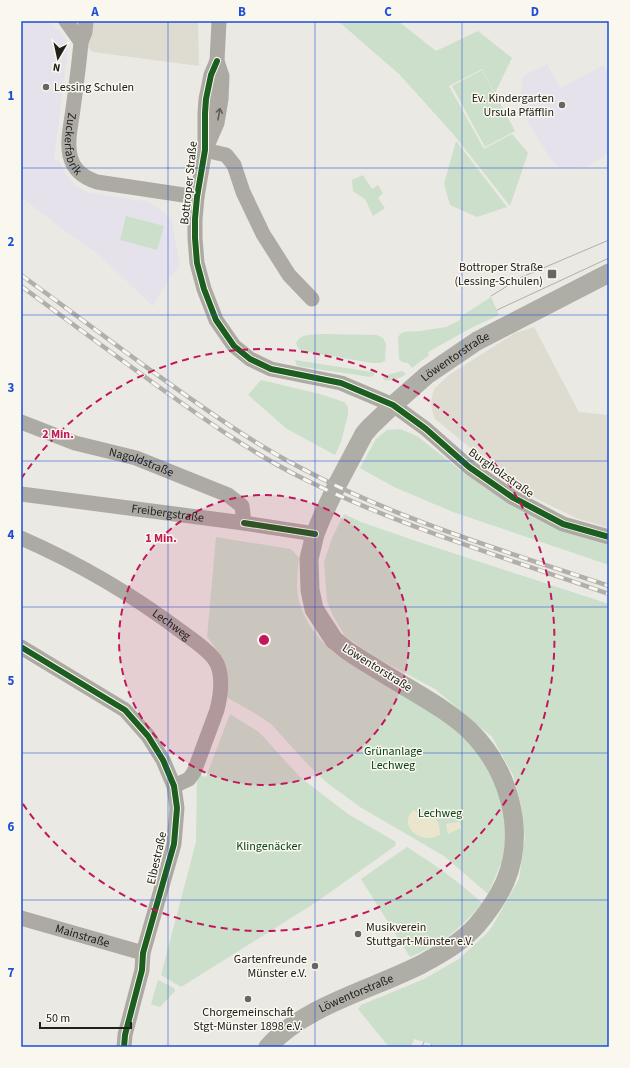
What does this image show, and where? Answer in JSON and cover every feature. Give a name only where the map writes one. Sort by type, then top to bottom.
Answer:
[{"type":"main road","name":"Löwentorstraße","points":[[268,1047],[290,1028],[314,1013],[421,964],[464,938],[476,926],[493,904],[505,882],[511,860],[514,840],[513,819],[509,796],[500,772],[487,750],[452,716],[364,662],[334,640],[314,609],[310,590],[309,559],[315,534],[337,484],[364,434],[393,405],[427,375],[477,341],[609,273]]},
{"type":"street","points":[[66,21],[81,42]]},
{"type":"street","name":"Zuckerfabrik","points":[[86,21],[85,32],[81,42],[70,138],[71,159],[76,169],[85,177],[97,182],[196,197]]},
{"type":"street","name":"Bottroper Straße","points":[[218,21],[218,61],[222,76],[220,115],[218,123],[205,150],[196,197],[195,225],[197,262],[204,289],[216,320],[234,346],[250,359],[271,370],[341,383],[393,405]]},
{"type":"street","name":"Bottroper Straße","points":[[205,150],[226,155],[234,165],[244,192],[264,234],[289,275],[312,299]]},
{"type":"street","name":"Burgholzstraße","points":[[393,405],[426,429],[469,467],[512,497],[563,524],[609,537]]},
{"type":"street","name":"Nagoldstraße","points":[[21,422],[75,443],[136,458],[228,495],[242,506],[244,523]]},
{"type":"street","name":"Freibergstraße","points":[[21,494],[244,523],[315,534]]},
{"type":"street","name":"Lechweg","points":[[21,538],[94,575],[154,611],[198,644],[214,659],[219,668],[221,677],[217,710],[194,772],[189,779],[174,786]]},
{"type":"street","name":"Elbestraße","points":[[21,647],[125,710],[148,736],[163,760],[174,786],[177,808],[174,844],[143,953],[142,970],[125,1035],[124,1047]]},
{"type":"street","name":"Mainstraße","points":[[21,918],[143,953]]},
{"type":"shaded area","points":[[21,21],[49,21],[66,39],[68,48],[54,159],[59,161],[67,176],[75,185],[86,192],[149,202],[162,211],[172,221],[180,266],[169,278],[153,306],[99,255],[21,197]]},
{"type":"shaded area","points":[[58,21],[198,21],[199,66],[93,52]]},
{"type":"shaded area","points":[[547,64],[560,88],[604,65],[609,75],[609,153],[588,166],[563,168],[557,165],[550,158],[525,117],[520,105],[523,76]]},
{"type":"shaded area","points":[[534,327],[579,412],[609,415],[609,528],[576,518],[539,500],[518,487],[435,419],[431,401],[434,389],[449,375],[515,333]]},
{"type":"green space","points":[[338,21],[398,21],[436,51],[478,31],[512,58],[495,93],[482,69],[449,86],[484,149],[512,134],[528,153],[510,206],[454,135],[399,74]]},
{"type":"green space","points":[[482,70],[515,131],[485,147],[452,86]]},
{"type":"green space","points":[[456,141],[507,207],[477,217],[450,205],[444,184]]},
{"type":"green space","points":[[363,175],[372,189],[378,185],[383,193],[378,198],[385,208],[373,216],[365,199],[353,191],[352,180]]},
{"type":"green space","points":[[126,216],[164,226],[157,250],[120,240]]},
{"type":"green space","points":[[491,297],[499,315],[471,328],[428,352],[429,355],[412,368],[408,363],[402,362],[399,359],[398,338],[400,334],[404,332],[446,327],[460,320],[460,317]]},
{"type":"green space","points":[[322,334],[377,335],[383,338],[386,344],[385,361],[381,363],[372,363],[302,351],[298,348],[296,343],[304,336]]},
{"type":"green space","points":[[295,360],[372,372],[374,375],[371,377],[297,366]]},
{"type":"green space","points":[[402,371],[406,374],[392,380],[384,380],[383,376]]},
{"type":"green space","points":[[261,380],[320,394],[344,402],[348,407],[348,414],[341,442],[335,455],[287,429],[248,395]]},
{"type":"green space","points":[[400,429],[417,436],[465,474],[609,543],[609,565],[453,512],[394,487],[360,468],[376,439],[387,430]]},
{"type":"green space","points":[[344,514],[361,522],[413,540],[609,604],[609,1047],[441,1047],[414,1039],[411,1047],[389,1047],[358,1009],[361,1005],[424,979],[459,959],[485,935],[492,927],[519,879],[525,837],[521,805],[513,775],[492,737],[435,689],[375,657],[345,636],[333,616],[327,601],[324,562],[332,538]]},
{"type":"green space","name":"Grünanlage Lechweg","points":[[216,537],[291,549],[299,558],[297,586],[300,605],[308,623],[326,645],[333,652],[440,717],[464,737],[480,754],[501,795],[505,820],[505,844],[502,861],[488,894],[444,856],[360,807],[326,782],[312,769],[271,724],[226,697],[224,692],[223,658],[207,637]]},
{"type":"green space","name":"Klingenäcker","points":[[230,714],[259,732],[301,778],[348,814],[396,842],[395,846],[315,903],[181,987],[161,975],[196,842],[197,774],[206,777]]},
{"type":"green space","points":[[407,847],[446,873],[482,903],[466,921],[450,935],[410,957],[361,879]]},
{"type":"green space","points":[[158,980],[174,988],[175,991],[159,1007],[151,1004]]},
{"type":"sand","points":[[414,810],[420,815],[428,815],[435,818],[439,825],[440,835],[432,838],[424,838],[412,832],[408,821],[409,815]]},
{"type":"sand","points":[[460,822],[461,828],[448,834],[446,824]]},
{"type":"tram line","points":[[491,296],[522,277],[609,240]]},
{"type":"tram line","points":[[497,310],[609,258]]},
{"type":"tram line","points":[[422,1047],[424,1042]]},
{"type":"railway","points":[[21,275],[204,408],[261,446],[301,468],[338,487],[414,519],[491,547],[609,586]]},
{"type":"railway","points":[[21,286],[210,423],[262,456],[298,476],[335,494],[412,526],[609,594]]},
{"type":"cycle path","points":[[217,61],[211,75],[206,99],[205,150],[197,197],[195,238],[197,263],[204,289],[216,320],[234,346],[250,359],[271,369],[341,383],[393,405],[426,429],[469,467],[512,497],[563,524],[609,537]]},
{"type":"cycle path","points":[[244,523],[315,534]]},
{"type":"cycle path","points":[[21,647],[125,710],[148,736],[163,760],[174,786],[177,808],[174,844],[143,953],[142,970],[125,1035],[124,1047]]},
{"type":"place","name":"Lessing Schulen","points":[[46,87]]},
{"type":"place","name":"Ev. Kindergarten Ursula Pfäfflin","points":[[562,105]]},
{"type":"place","name":"Bottroper Straße (Lessing-Schulen)","points":[[552,274]]},
{"type":"place","name":"Musikverein Stuttgart-Münster e.V.","points":[[358,934]]},
{"type":"place","name":"Gartenfreunde Münster e.V.","points":[[315,966]]},
{"type":"place","name":"Chorgemeinschaft Stgt-Münster 1898 e.V.","points":[[248,999]]}]
